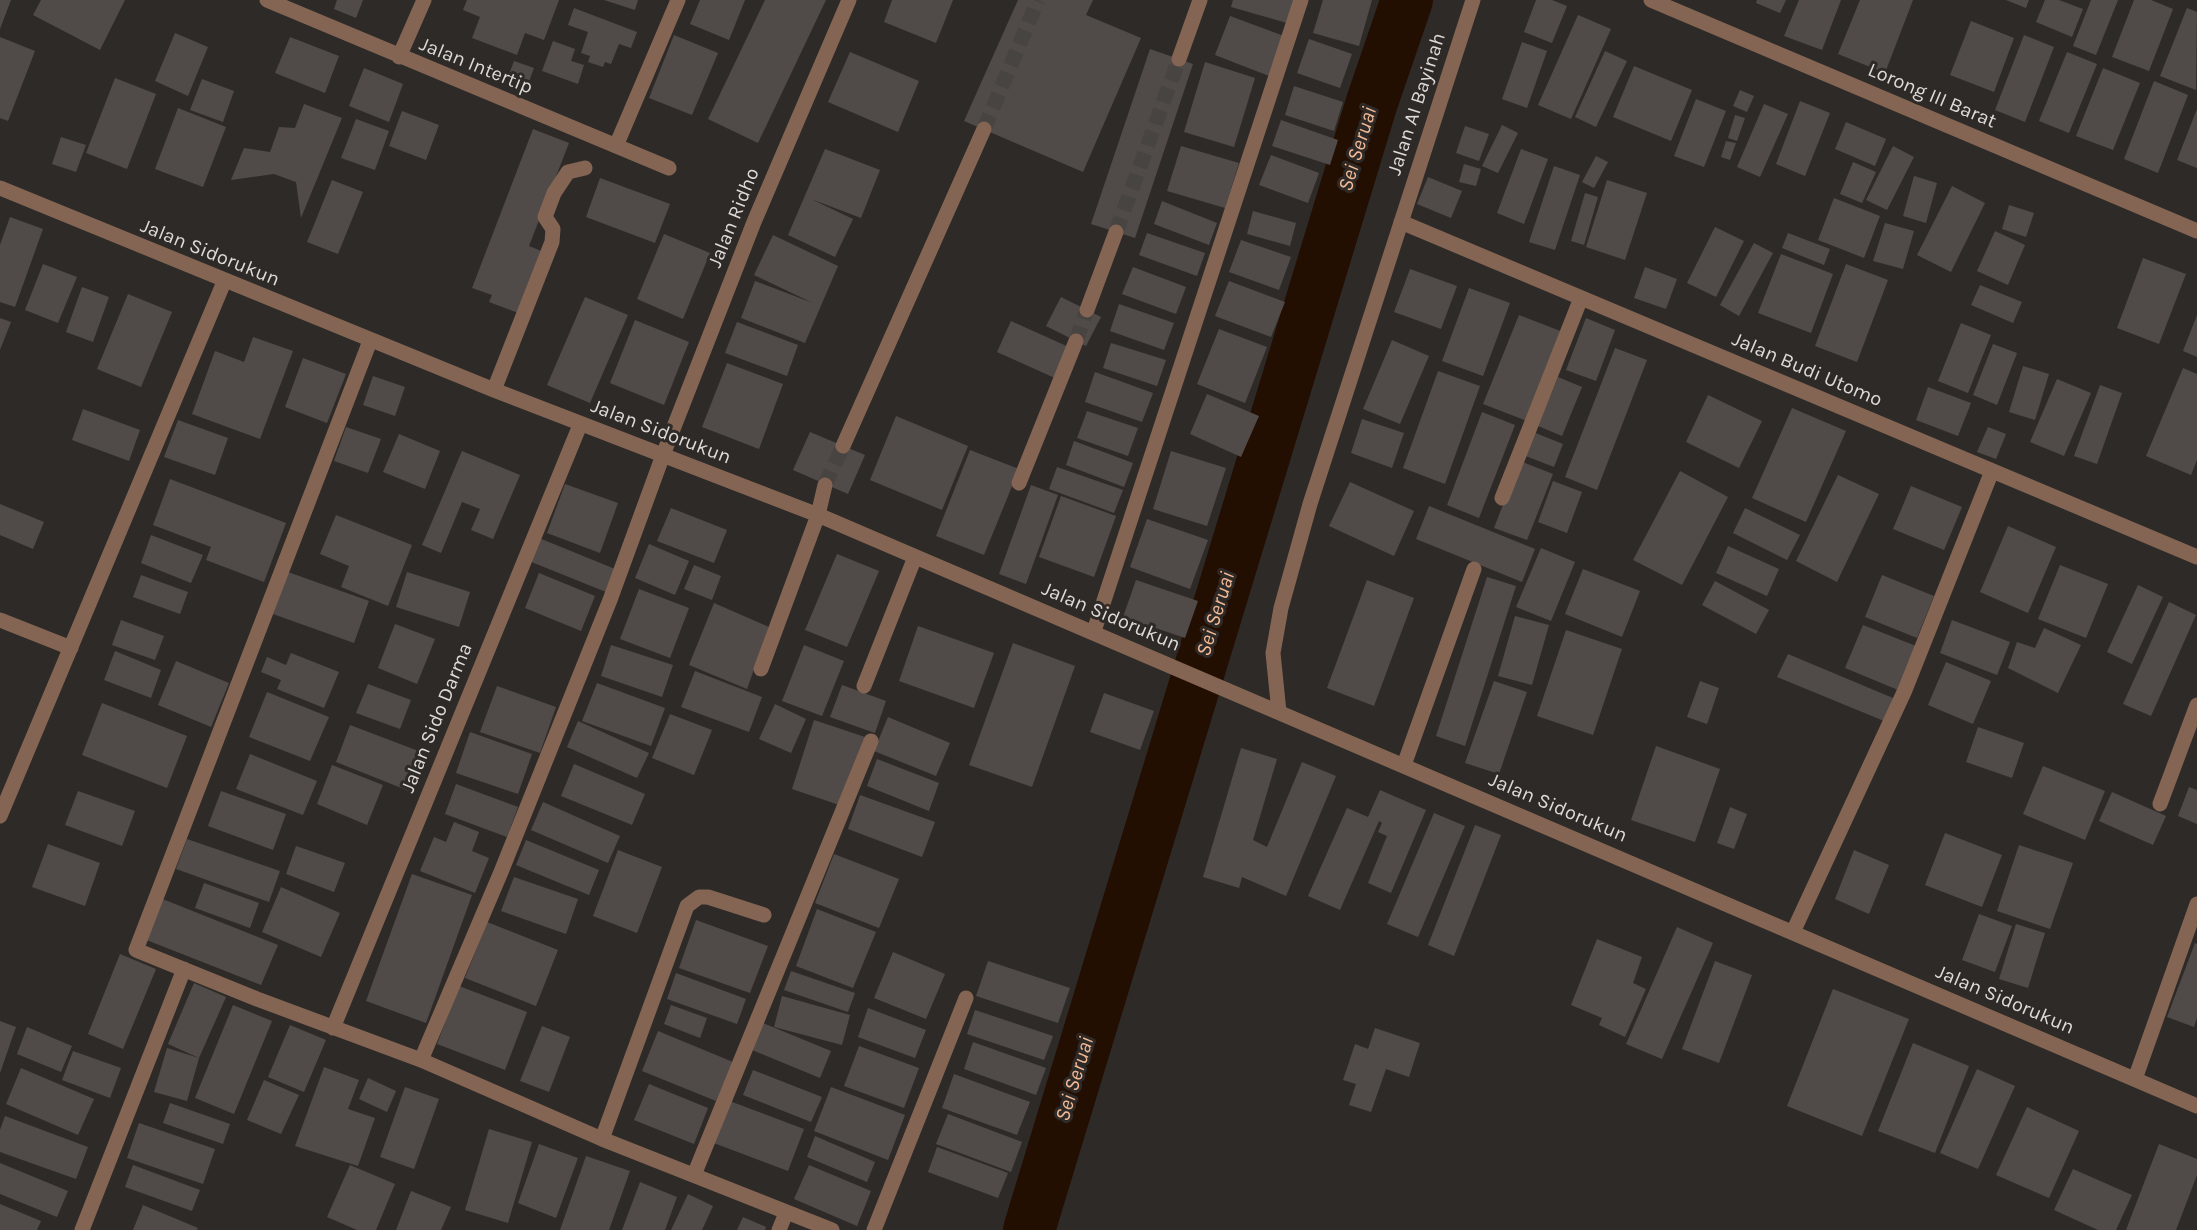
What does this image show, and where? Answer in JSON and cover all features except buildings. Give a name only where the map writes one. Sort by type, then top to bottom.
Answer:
[{"type":"street","name":"Jalan Intertip","points":[[267,0],[669,168]]},
{"type":"street","points":[[399,57],[424,0]]},
{"type":"street","points":[[616,146],[678,0]]},
{"type":"street","name":"Jalan Ridho","points":[[421,1060],[510,850],[610,600],[663,455],[754,222],[849,0]]},
{"type":"street","points":[[1179,59],[1200,0]]},
{"type":"street","points":[[1094,631],[1301,0]]},
{"type":"street","name":"Jalan AI Bayinah","points":[[1279,712],[1274,672],[1275,630],[1310,504],[1473,0]]},
{"type":"street","name":"Lorong III Barat","points":[[1650,0],[2197,231]]},
{"type":"street","points":[[843,446],[984,129]]},
{"type":"street","points":[[494,390],[552,242],[553,228],[545,217],[554,193],[568,172],[585,168]]},
{"type":"street","name":"Jalan Sidorukun","points":[[0,188],[224,282],[580,425],[818,516],[1094,631],[2197,1106]]},
{"type":"street","name":"Jalan Budi Utomo","points":[[1401,222],[2197,557]]},
{"type":"street","points":[[1087,310],[1116,232]]},
{"type":"street","points":[[0,816],[224,282]]},
{"type":"street","points":[[1502,498],[1581,298]]},
{"type":"street","points":[[370,340],[136,950],[333,1028],[421,1060],[602,1139],[832,1230]]},
{"type":"street","points":[[1019,483],[1076,340]]},
{"type":"street","name":"Jalan Sido Darma","points":[[333,1028],[580,425]]},
{"type":"street","points":[[1793,932],[1905,690],[1992,471]]},
{"type":"street","points":[[761,669],[818,516],[825,485]]},
{"type":"street","points":[[864,686],[915,557]]},
{"type":"street","points":[[1404,765],[1474,569]]},
{"type":"street","points":[[0,620],[71,648]]},
{"type":"street","points":[[2160,804],[2197,705]]},
{"type":"street","points":[[694,1175],[871,741]]},
{"type":"street","points":[[602,1139],[687,906],[699,897],[708,897],[764,915]]},
{"type":"street","points":[[2135,1079],[2197,904]]},
{"type":"street","points":[[82,1230],[183,969]]},
{"type":"street","points":[[874,1230],[966,998]]},
{"type":"street","points":[[779,1230],[786,1213]]},
{"type":"waterway","name":"Sei Seruai","points":[[1029,1230],[1372,102],[1407,0]]},
{"type":"tunnel","points":[[984,129],[1038,0]]},
{"type":"tunnel","points":[[1116,232],[1179,59]]},
{"type":"tunnel","points":[[1076,341],[1087,310]]},
{"type":"tunnel","points":[[825,485],[843,446]]}]
